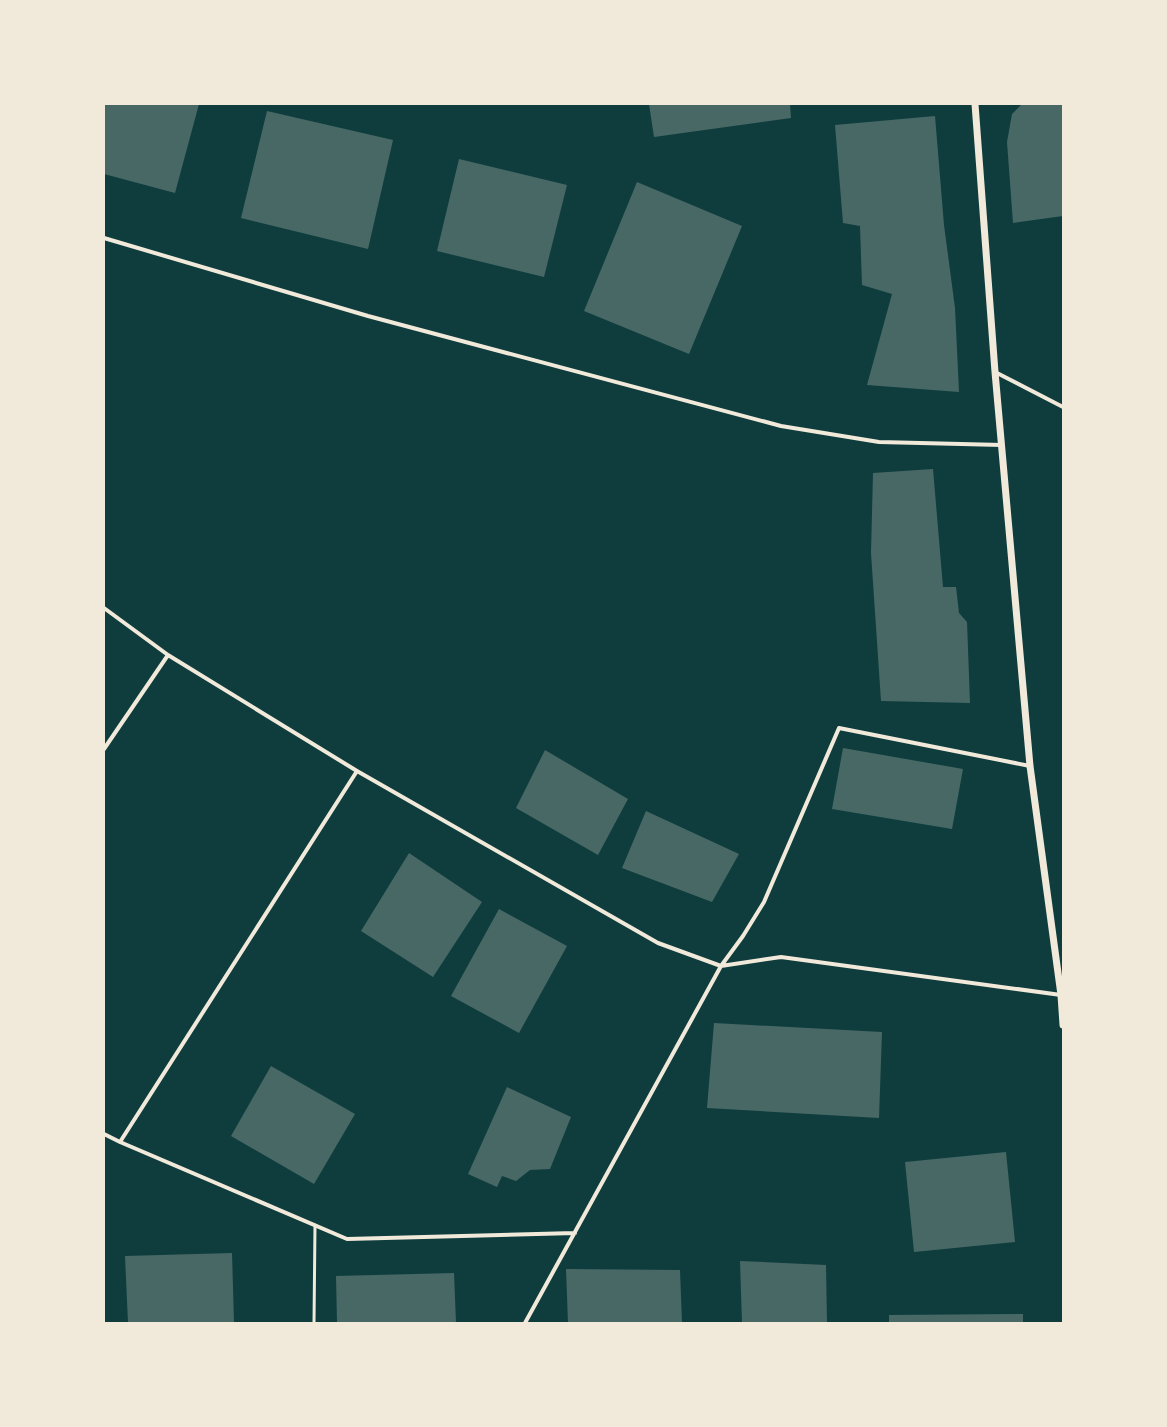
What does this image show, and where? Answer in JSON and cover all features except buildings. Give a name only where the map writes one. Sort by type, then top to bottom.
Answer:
[{"type":"street","points":[[975,104],[995,372],[1030,766],[1061,995],[1063,1025]]},
{"type":"street","points":[[104,238],[368,316],[781,426],[879,442],[1002,446]]},
{"type":"street","points":[[995,372],[1063,407]]},
{"type":"street","points":[[104,608],[168,655],[357,771],[658,943],[721,966],[781,957],[1061,995]]},
{"type":"street","points":[[104,749],[168,655]]},
{"type":"street","points":[[525,1323],[721,966],[743,936],[764,902],[839,728],[1030,766]]},
{"type":"street","points":[[120,1142],[357,771]]},
{"type":"street","points":[[104,1134],[347,1239],[575,1233]]},
{"type":"lane","points":[[314,1323],[316,1225]]}]
